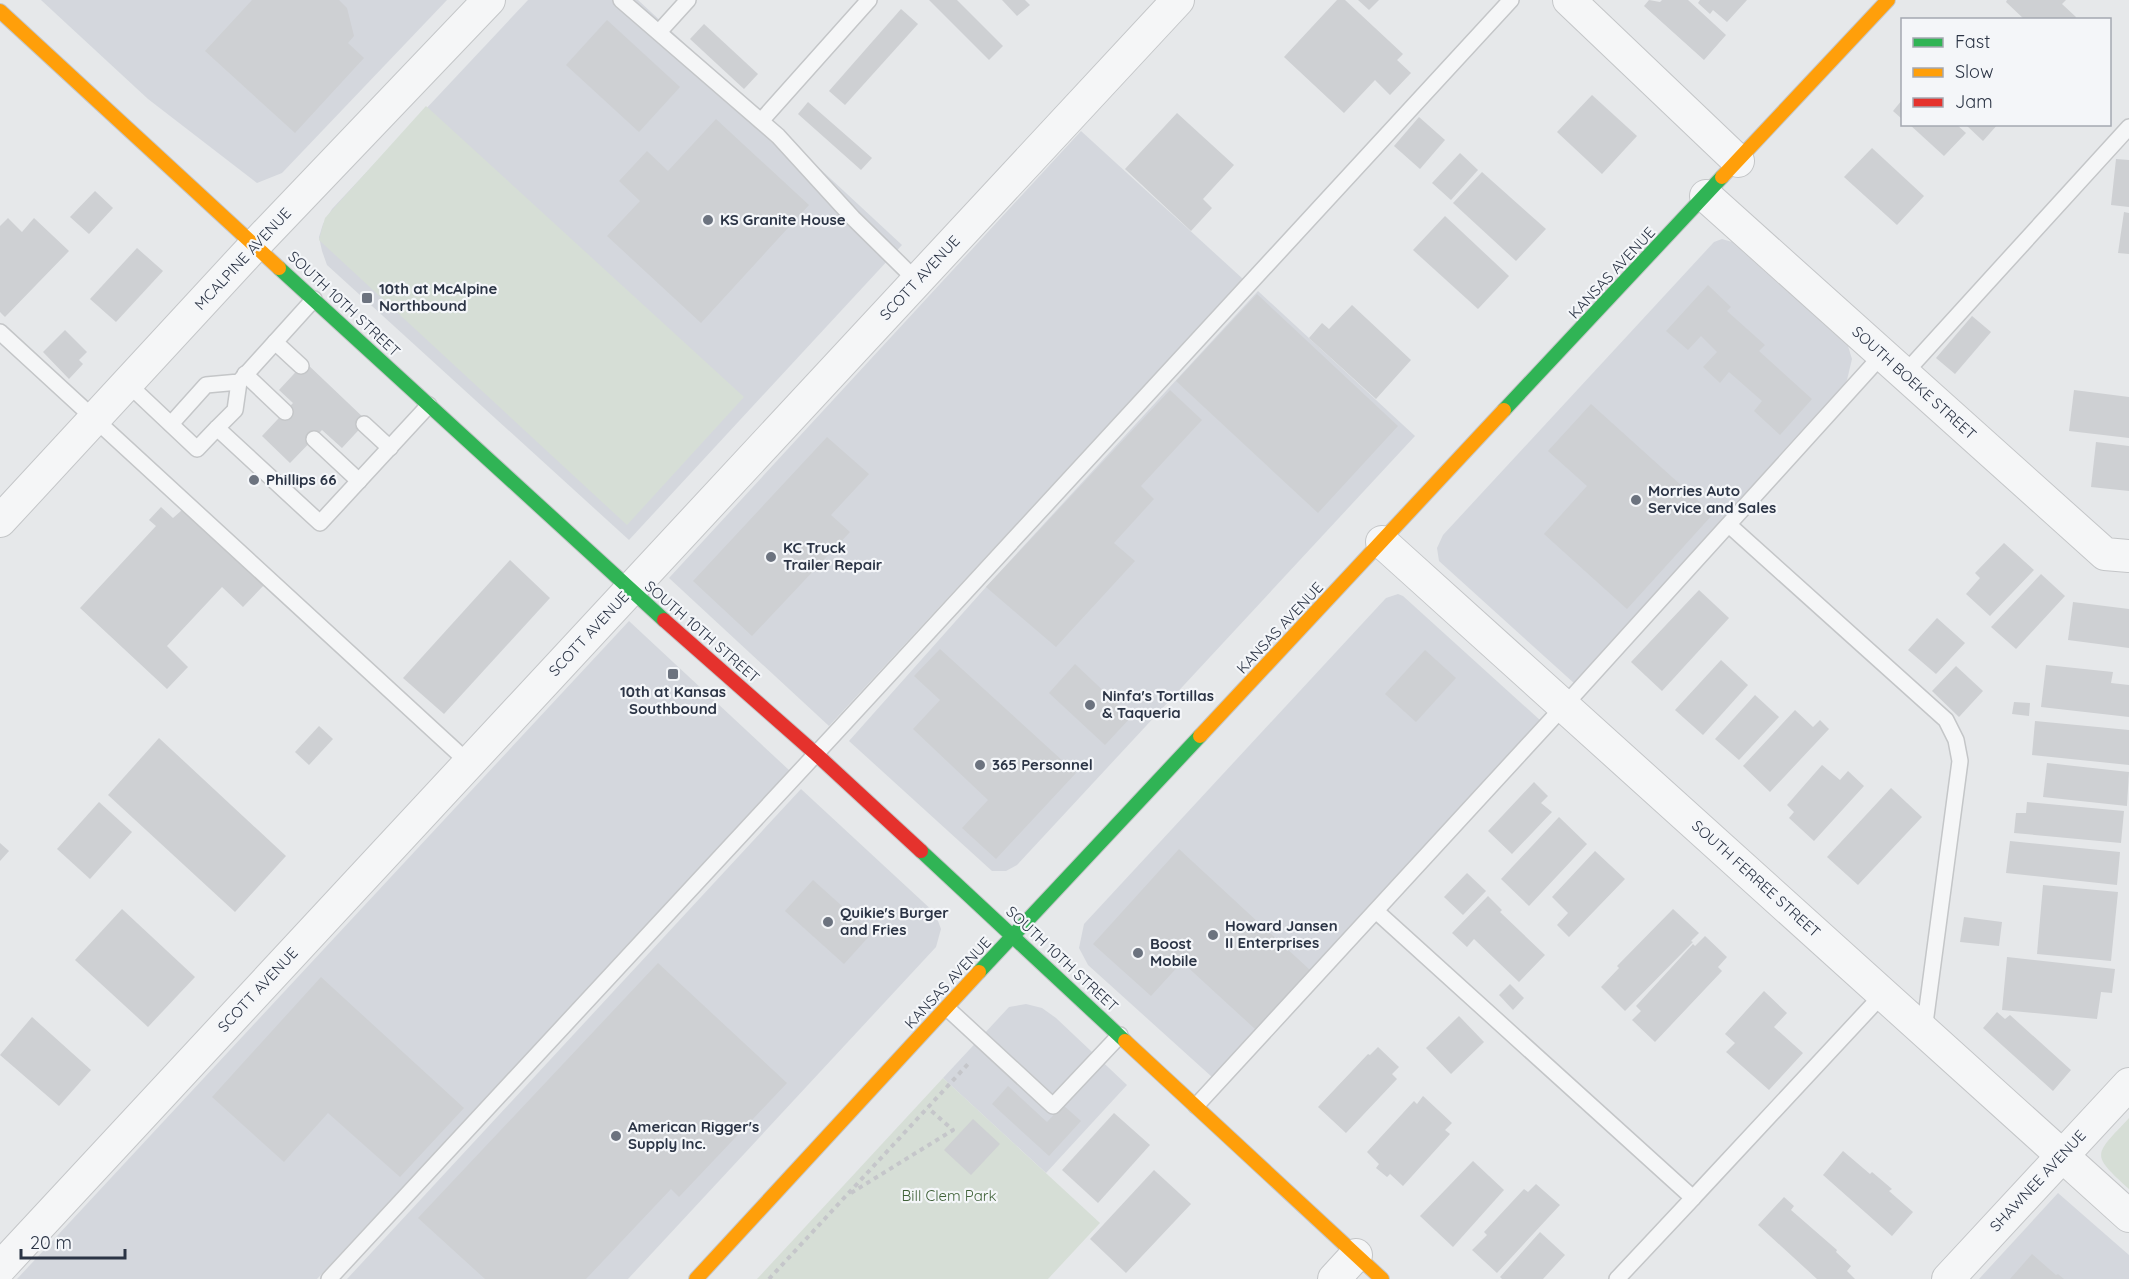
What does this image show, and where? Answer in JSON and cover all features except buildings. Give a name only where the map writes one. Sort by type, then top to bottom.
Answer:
[{"type":"street","name":"MCALPINE AVENUE","points":[[0,521],[255,245],[489,0]]},
{"type":"street","name":"SCOTT AVENUE","points":[[0,1268],[1178,0]]},
{"type":"street","points":[[1569,0],[1738,161]]},
{"type":"street","name":"KANSAS AVENUE","points":[[696,1279],[1013,936],[1888,0]]},
{"type":"street","name":"SOUTH 10TH STREET","points":[[0,11],[630,590],[816,754],[1382,1279]]},
{"type":"street","name":"SOUTH BOEKE STREET","points":[[1706,196],[2105,554],[2129,556]]},
{"type":"street","name":"SOUTH FERREE STREET","points":[[1382,542],[2129,1216]]},
{"type":"street","name":"SHAWNEE AVENUE","points":[[1948,1279],[2129,1084]]},
{"type":"street","points":[[1334,1279],[1356,1255]]},
{"type":"lane","points":[[621,0],[778,136],[853,218],[917,281]]},
{"type":"lane","points":[[659,32],[688,0]]},
{"type":"lane","points":[[761,121],[869,0]]},
{"type":"lane","points":[[329,1279],[1511,0]]},
{"type":"lane","points":[[1196,1106],[1729,525],[2129,127]]},
{"type":"lane","points":[[127,384],[197,449],[234,410],[242,378],[314,299]]},
{"type":"lane","points":[[0,332],[469,763]]},
{"type":"lane","points":[[275,342],[301,366]]},
{"type":"lane","points":[[171,424],[206,385],[242,378],[285,412]]},
{"type":"lane","points":[[217,428],[320,523],[429,405]]},
{"type":"lane","points":[[364,424],[390,448]]},
{"type":"lane","points":[[314,439],[359,481]]},
{"type":"lane","points":[[1729,525],[1946,720],[1956,740],[1960,761],[1924,1031]]},
{"type":"lane","points":[[1376,911],[1693,1198]]},
{"type":"lane","points":[[1617,1279],[1883,994]]},
{"type":"lane","points":[[947,1008],[1053,1106],[1120,1035]]},
{"type":"path","points":[[769,1279],[986,1045]]},
{"type":"path","points":[[845,1197],[953,1130],[928,1108]]},
{"type":"shaded area","points":[[41,0],[447,0],[282,173],[257,183],[148,99]]},
{"type":"shaded area","points":[[528,0],[638,0],[902,245],[629,540],[327,265],[319,237],[323,224],[332,209]]},
{"type":"shaded area","points":[[1081,131],[1243,279],[829,726],[669,578]]},
{"type":"shaded area","points":[[1722,239],[1732,242],[1848,346],[1852,359],[1847,380],[1833,401],[1575,684],[1439,561],[1437,548],[1443,535],[1714,242]]},
{"type":"shaded area","points":[[1258,291],[1415,436],[1017,865],[1006,871],[992,871],[849,741],[986,587]]},
{"type":"shaded area","points":[[1398,594],[1403,596],[1541,721],[1212,1077],[1088,965],[1079,948],[1084,924],[1386,598]]},
{"type":"shaded area","points":[[629,621],[790,771],[317,1279],[17,1279]]},
{"type":"shaded area","points":[[801,789],[935,913],[941,929],[936,947],[628,1279],[347,1279]]},
{"type":"shaded area","points":[[1026,1004],[1042,1008],[1056,1018],[1127,1085],[1046,1173],[943,1078],[1009,1007]]},
{"type":"shaded area","points":[[2058,1193],[2129,1255],[2129,1279],[1979,1279]]},
{"type":"green space","points":[[426,106],[744,397],[627,525],[319,240],[325,218]]},
{"type":"green space","name":"Bill Clem Park","points":[[943,1078],[1100,1223],[1048,1279],[757,1279]]},
{"type":"green space","points":[[2129,1118],[2129,1189],[2108,1168],[2101,1154],[2109,1140]]},
{"type":"traffic: fast","points":[[1504,410],[1722,177]]},
{"type":"traffic: fast","points":[[279,268],[664,620]]},
{"type":"traffic: fast","points":[[979,972],[1200,736]]},
{"type":"traffic: fast","points":[[921,851],[1125,1041]]},
{"type":"traffic: slow","points":[[1722,177],[1888,0]]},
{"type":"traffic: slow","points":[[0,11],[279,268]]},
{"type":"traffic: slow","points":[[1200,736],[1504,410]]},
{"type":"traffic: slow","points":[[696,1279],[979,972]]},
{"type":"traffic: slow","points":[[1125,1041],[1382,1279]]},
{"type":"traffic: jam","points":[[664,620],[816,754],[921,851]]},
{"type":"place","name":"KS Granite House","points":[[708,220]]},
{"type":"place","name":"10th at McAlpine Northbound","points":[[367,298]]},
{"type":"place","name":"Phillips 66","points":[[254,480]]},
{"type":"place","name":"Morries Auto Service and Sales","points":[[1636,500]]},
{"type":"place","name":"KC Truck Trailer Repair","points":[[771,557]]},
{"type":"place","name":"10th at Kansas Southbound","points":[[673,674]]},
{"type":"place","name":"Ninfa's Tortillas & Taqueria","points":[[1090,705]]},
{"type":"place","name":"365 Personnel","points":[[980,765]]},
{"type":"place","name":"Quikie's Burger and Fries","points":[[828,922]]},
{"type":"place","name":"Howard Jansen II Enterprises","points":[[1213,935]]},
{"type":"place","name":"Boost Mobile","points":[[1138,953]]},
{"type":"place","name":"American Rigger's Supply Inc.","points":[[616,1136]]}]
